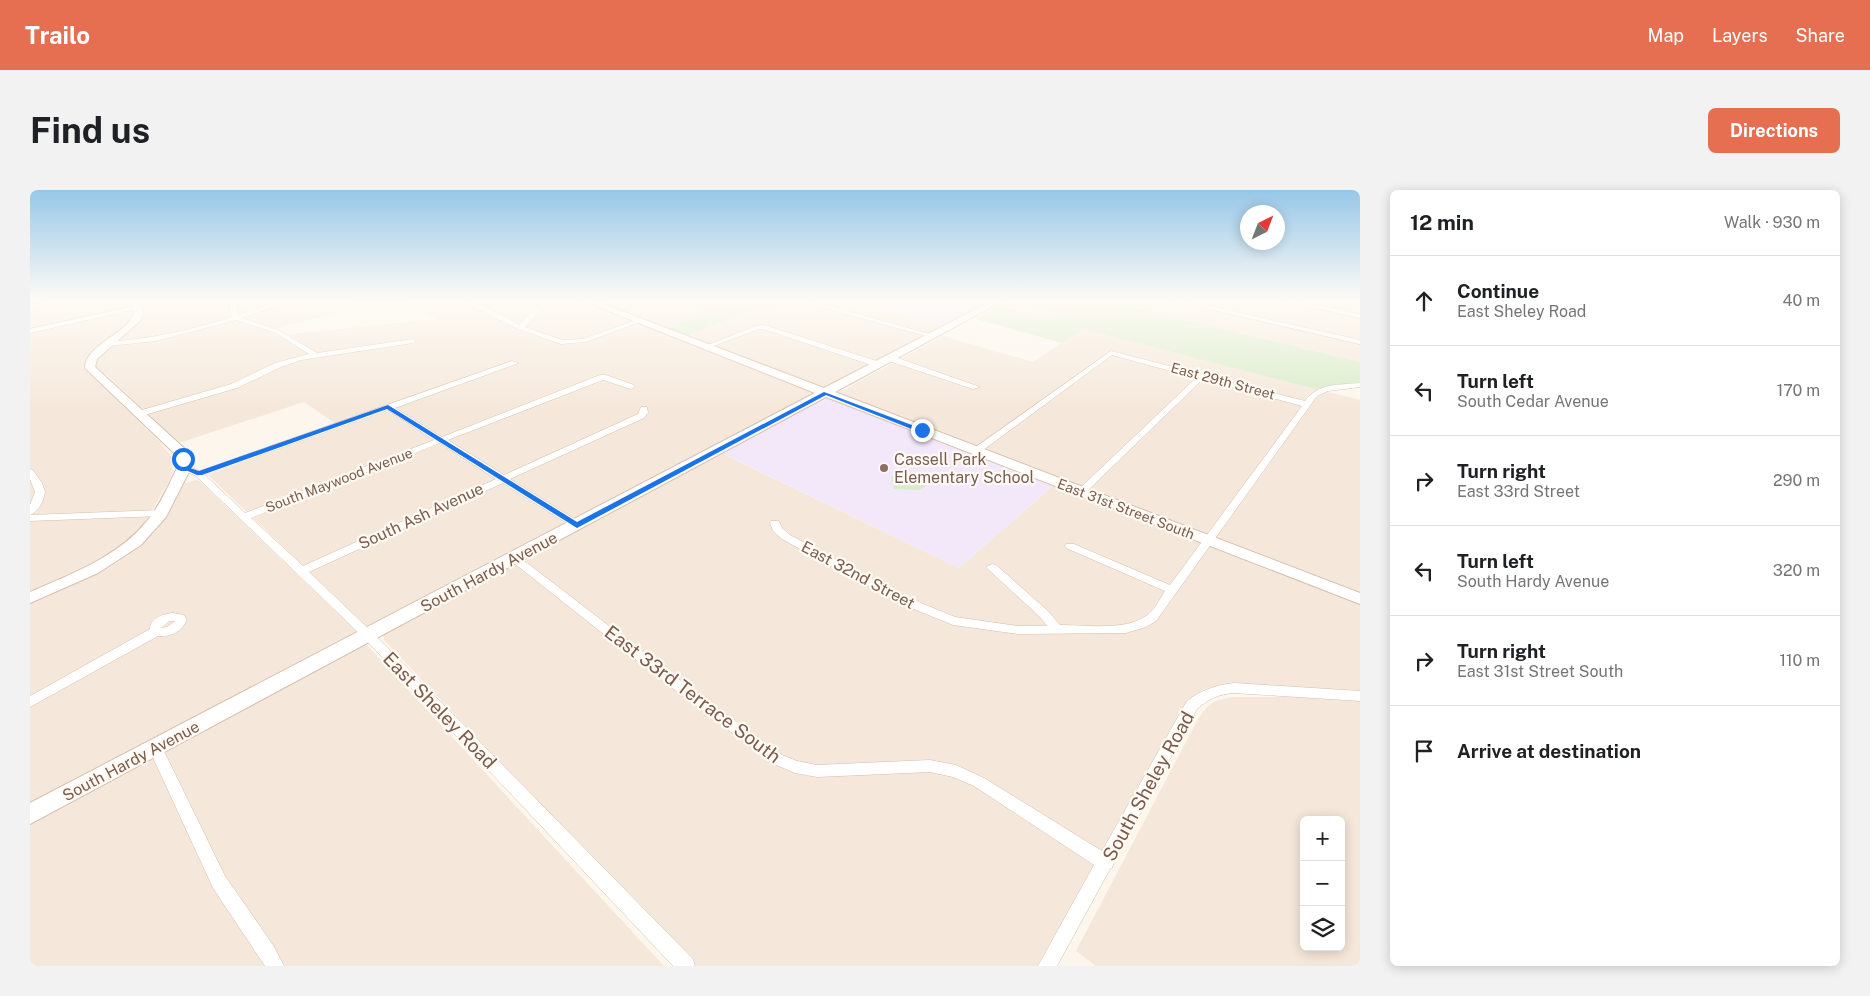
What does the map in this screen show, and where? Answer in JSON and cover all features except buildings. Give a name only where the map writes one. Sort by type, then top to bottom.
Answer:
[{"type":"street","points":[[30,598],[109,559],[147,532],[161,513],[184,468],[180,452],[90,368],[93,357],[117,336]]},
{"type":"street","points":[[108,344],[174,336]]},
{"type":"street","points":[[285,336],[315,354]]},
{"type":"street","points":[[541,336],[554,341],[568,342],[598,336]]},
{"type":"street","name":"East 31st Street South","points":[[678,336],[1360,599]]},
{"type":"street","points":[[706,347],[734,336]]},
{"type":"street","points":[[792,336],[880,365]]},
{"type":"street","name":"South Hardy Avenue","points":[[30,814],[934,336]]},
{"type":"street","points":[[1334,336],[1360,342]]},
{"type":"street","points":[[138,414],[217,391],[291,360],[315,354],[413,341]]},
{"type":"street","name":"East 29th Street","points":[[976,451],[1111,353],[1305,404]]},
{"type":"street","points":[[892,359],[976,386]]},
{"type":"street","points":[[199,474],[515,363]]},
{"type":"street","points":[[1081,492],[1202,376]]},
{"type":"street","name":"South Maywood Avenue","points":[[243,517],[603,377],[631,387]]},
{"type":"street","name":"East 32nd Street","points":[[775,523],[777,529],[786,537],[903,600],[948,619],[989,628],[1126,629],[1142,624],[1152,618],[1314,394],[1327,389],[1360,385]]},
{"type":"street","points":[[388,407],[577,525]]},
{"type":"street","name":"South Ash Avenue","points":[[302,570],[641,416],[644,413],[644,409]]},
{"type":"street","name":"East Sheley Road","points":[[184,468],[199,474],[302,570],[369,636],[686,966]]},
{"type":"street","points":[[30,472],[40,487],[41,493],[39,500],[30,512]]},
{"type":"street","points":[[30,518],[161,513]]},
{"type":"street","points":[[1070,546],[1173,590]]},
{"type":"street","name":"East 33rd Terrace South","points":[[514,558],[668,678],[777,759],[796,767],[817,771],[930,766],[956,771],[979,782],[1106,863]]},
{"type":"street","points":[[992,567],[1044,614],[1056,629]]},
{"type":"street","points":[[30,702],[156,631]]},
{"type":"street","name":"South Sheley Road","points":[[1047,966],[1106,863],[1192,705],[1202,695],[1219,689],[1234,688],[1360,696]]},
{"type":"street","points":[[156,749],[219,882],[267,951],[275,966]]},
{"type":"shaded area","points":[[30,336],[672,336],[814,392],[815,395],[369,629],[208,475],[339,426],[304,402],[179,443],[106,374],[94,378],[158,440],[171,456],[173,471],[139,532],[96,561],[30,593]]},
{"type":"shaded area","points":[[686,336],[927,336],[826,389]]},
{"type":"shaded area","points":[[943,336],[1033,362],[1072,336],[1111,336],[1360,400],[1360,595],[838,395],[838,393]]},
{"type":"shaded area","points":[[1251,336],[1360,336],[1360,362]]},
{"type":"shaded area","name":"Cassell Park Elementary School","points":[[823,397],[1055,484],[959,568],[720,452],[823,400]]},
{"type":"shaded area","points":[[721,453],[959,568],[1054,485],[1360,603],[1360,691],[1226,684],[1204,689],[1189,700],[1037,966],[693,966],[384,640],[383,634]]},
{"type":"shaded area","points":[[195,480],[200,481],[357,632],[356,635],[30,806],[30,602],[118,557],[172,503],[183,484]]},
{"type":"shaded area","points":[[358,645],[367,645],[664,966],[30,966],[30,820]]},
{"type":"shaded area","points":[[1232,697],[1296,697],[1360,701],[1360,966],[1096,966],[1076,951],[1198,719],[1206,708],[1215,701]]},
{"type":"green space","points":[[1037,336],[1072,336],[1062,343]]},
{"type":"green space","points":[[1111,336],[1252,336],[1360,362],[1360,382],[1316,389]]},
{"type":"green space","points":[[891,476],[923,477],[926,486],[920,490],[894,489]]},
{"type":"place","name":"Cassell Park Elementary School","points":[[884,468]]},
{"type":"route","points":[[183,459],[184,468],[199,474],[388,407],[577,525],[826,393],[922,430]]}]
